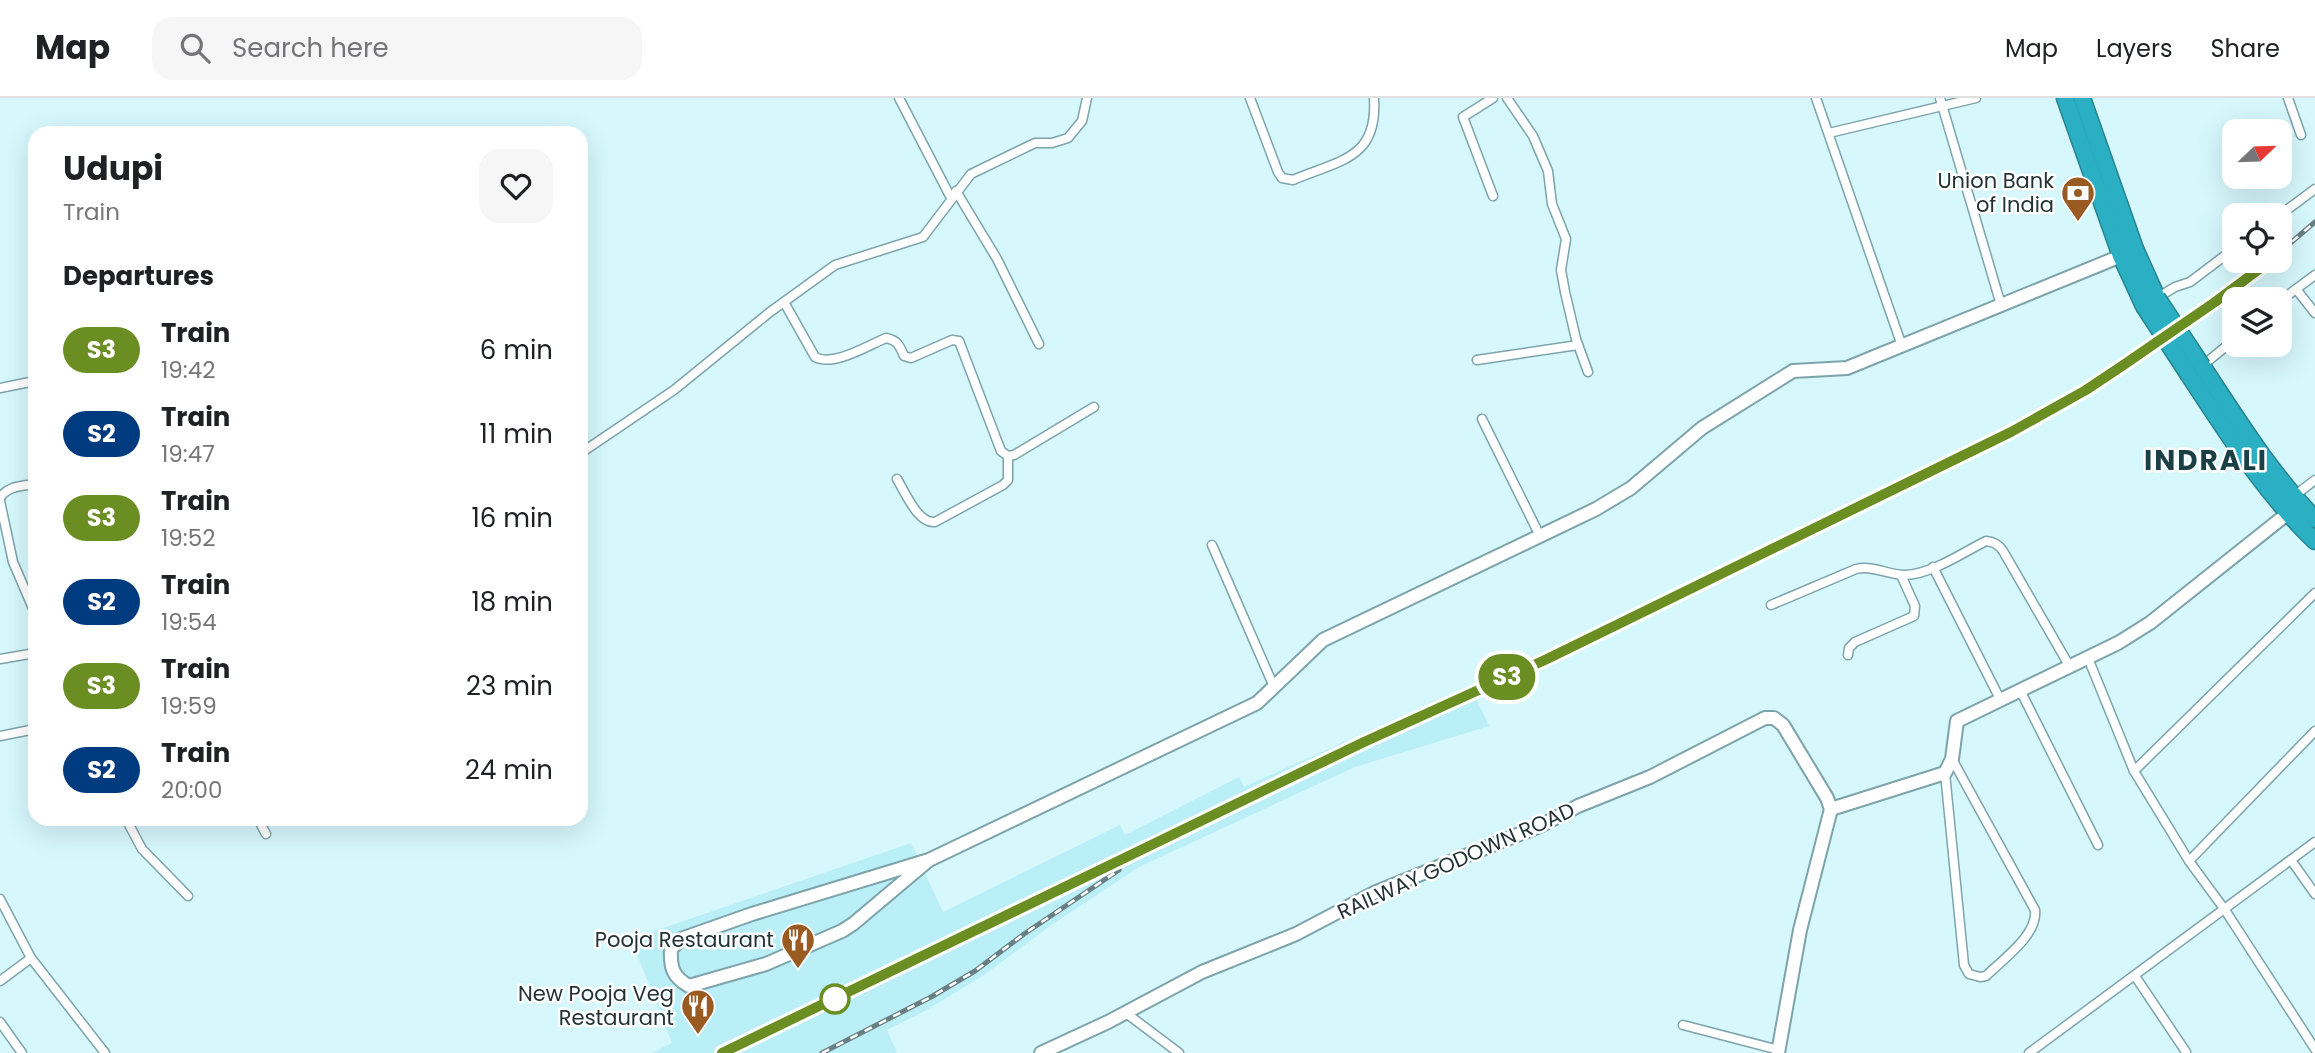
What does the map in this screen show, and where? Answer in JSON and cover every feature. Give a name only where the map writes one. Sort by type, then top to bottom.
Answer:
[{"type":"highway","points":[[2065,98],[2122,256],[2195,371],[2261,483],[2315,541]]},
{"type":"highway","points":[[2082,98],[2151,302]]},
{"type":"highway","points":[[2195,371],[2315,519]]},
{"type":"street","points":[[899,98],[954,195],[997,259],[1039,344]]},
{"type":"street","points":[[588,446],[674,390],[835,265],[923,237],[971,174],[1035,143],[1052,143],[1068,138],[1083,121],[1087,98]]},
{"type":"street","points":[[1250,98],[1278,172],[1282,178],[1293,180],[1358,152],[1371,136],[1374,98]]},
{"type":"street","points":[[1493,98],[1463,117],[1493,196]]},
{"type":"street","points":[[1507,98],[1532,136],[1548,171],[1552,204],[1566,239],[1561,270],[1578,345],[1588,372]]},
{"type":"street","points":[[1816,98],[1902,346]]},
{"type":"street","points":[[1829,132],[1942,102],[1976,98]]},
{"type":"street","points":[[2288,98],[2301,135]]},
{"type":"street","points":[[1942,102],[2001,304]]},
{"type":"street","points":[[2292,206],[2315,189]]},
{"type":"street","points":[[929,860],[853,924],[778,959],[730,976],[690,986],[677,979],[670,965],[671,950],[681,939],[929,860],[1257,703],[1323,640],[1596,509],[1631,488],[1702,428],[1793,371],[1847,368],[2122,256]]},
{"type":"street","points":[[2151,302],[2175,287],[2190,282],[2222,258]]},
{"type":"street","points":[[2292,292],[2315,275]]},
{"type":"street","points":[[2296,289],[2315,313]]},
{"type":"street","points":[[784,302],[815,357],[821,360],[832,360],[886,338],[893,339],[900,345],[904,356],[911,358],[952,340],[959,341],[1001,451],[1007,456],[1008,480],[929,523],[922,519],[897,479]]},
{"type":"street","points":[[1477,360],[1578,345]]},
{"type":"street","points":[[2195,371],[2222,349]]},
{"type":"street","points":[[0,388],[28,383]]},
{"type":"street","points":[[1007,456],[1014,455],[1094,407]]},
{"type":"street","points":[[1482,419],[1540,536]]},
{"type":"street","points":[[2294,496],[2315,480]]},
{"type":"street","points":[[28,485],[4,491],[0,499],[13,562],[28,597]]},
{"type":"street","points":[[1952,759],[2036,916],[2032,930],[1986,975],[1980,977],[1969,974],[1964,965],[1945,773],[1952,759],[1957,721],[2118,643],[2150,623],[2287,514]]},
{"type":"street","points":[[1771,605],[1864,568],[1901,575],[1933,567],[1986,541],[1998,544],[2070,667]]},
{"type":"street","points":[[1212,545],[1274,687]]},
{"type":"street","points":[[1933,567],[2000,699]]},
{"type":"street","points":[[1848,654],[1849,648],[1855,642],[1914,616],[1915,607],[1901,575]]},
{"type":"street","points":[[2134,771],[2315,593]]},
{"type":"street","points":[[0,659],[28,654]]},
{"type":"street","points":[[2088,658],[2134,771],[2189,861],[2225,910],[2315,1049]]},
{"type":"street","points":[[2020,690],[2098,845]]},
{"type":"street","name":"RAILWAY GODOWN ROAD","points":[[1041,1053],[1126,1013],[1202,972],[1296,934],[1374,893],[1542,825],[1578,806],[1650,776],[1765,718],[1774,718],[1783,724],[1827,799],[1830,809]]},
{"type":"street","points":[[0,736],[28,730]]},
{"type":"street","points":[[2189,861],[2315,731]]},
{"type":"street","points":[[1683,1025],[1778,1051],[1800,930],[1829,822],[1830,809],[1945,773]]},
{"type":"street","points":[[130,826],[142,849],[188,896]]},
{"type":"street","points":[[262,826],[266,834]]},
{"type":"street","points":[[2029,1053],[2315,842]]},
{"type":"street","points":[[2291,860],[2315,894]]},
{"type":"street","points":[[0,899],[31,958],[105,1053]]},
{"type":"street","points":[[0,982],[31,958]]},
{"type":"street","points":[[2135,976],[2186,1052]]},
{"type":"street","points":[[1126,1013],[1179,1053]]},
{"type":"street","points":[[0,1023],[22,1053]]},
{"type":"street","points":[[2041,1045],[2047,1053]]},
{"type":"shaded area","points":[[1470,685],[1489,726],[1355,767],[1139,867],[1050,926],[984,975],[927,1010],[887,1030],[897,1053],[652,1053],[672,1043],[631,939],[911,843],[943,912],[1120,825],[1125,835],[1239,777],[1244,787]]},
{"type":"railway","points":[[2292,242],[2315,222]]},
{"type":"railway","points":[[722,1053],[1364,742],[1547,659],[2011,432],[2086,390],[2157,343],[2253,273]]},
{"type":"railway","points":[[822,1053],[931,997],[975,971],[1024,934],[1119,870]]},
{"type":"train","name":"S3","points":[[722,1053],[1364,742],[1547,659],[2011,432],[2086,390],[2254,273]]},
{"type":"place","name":"Union Bank of India","points":[[2078,223]]},
{"type":"place","name":"Pooja Restaurant","points":[[798,970]]},
{"type":"place","name":"New Pooja Veg Restaurant","points":[[698,1036]]},
{"type":"district","name":"INDRALI","points":[[2206,460]]}]
